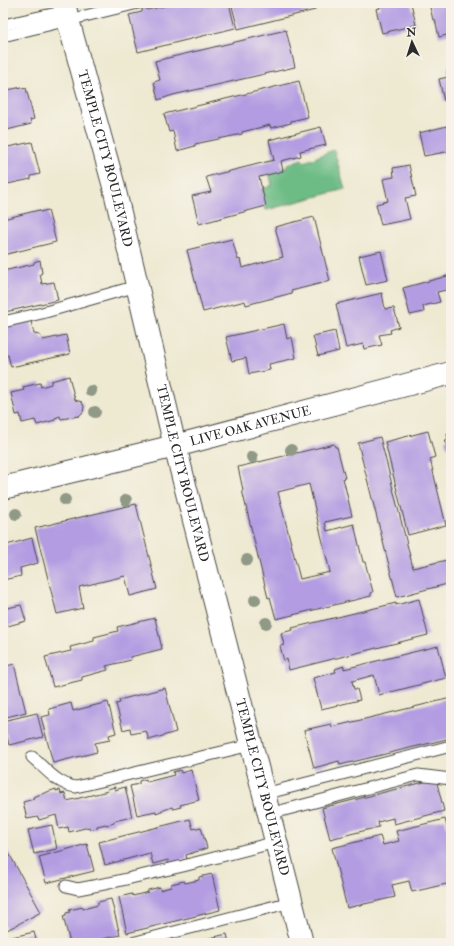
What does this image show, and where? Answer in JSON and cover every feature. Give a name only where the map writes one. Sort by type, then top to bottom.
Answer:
[{"type":"main road","name":"TEMPLE CITY BOULEVARD","points":[[66,11],[113,183],[175,446],[302,943]]},
{"type":"main road","name":"LIVE OAK AVENUE","points":[[3,488],[175,446],[451,373]]},
{"type":"lane","points":[[3,26],[66,11],[138,3]]},
{"type":"lane","points":[[3,36],[66,11]]},
{"type":"lane","points":[[3,322],[42,313],[137,286]]},
{"type":"lane","points":[[32,757],[62,783],[68,786],[76,787],[251,745]]},
{"type":"lane","points":[[266,804],[451,746]]},
{"type":"lane","points":[[266,804],[418,775],[451,779]]},
{"type":"lane","points":[[66,886],[78,889],[109,883],[276,842]]},
{"type":"lane","points":[[132,943],[291,902]]},
{"type":"green space","points":[[334,150],[345,189],[266,210],[262,190],[272,185],[269,172],[286,168],[288,164],[302,159],[304,162],[308,161]]},
{"type":"building","points":[[177,3],[229,3],[235,28],[138,52],[129,15],[142,12],[142,8],[146,7],[147,10]]},
{"type":"building","points":[[231,3],[313,3],[315,10],[238,29]]},
{"type":"building","points":[[379,3],[411,3],[416,25],[382,33],[376,9],[380,8]]},
{"type":"building","points":[[429,3],[451,3],[451,34],[439,37],[435,19],[433,20]]},
{"type":"building","points":[[286,30],[295,67],[173,95],[158,100],[154,82],[160,80],[155,61]]},
{"type":"building","points":[[451,69],[451,100],[444,101],[439,79],[448,77],[447,70]]},
{"type":"building","points":[[299,81],[308,117],[271,128],[270,125],[242,132],[242,134],[195,144],[195,146],[177,151],[173,131],[169,132],[164,114]]},
{"type":"building","points":[[22,87],[23,89],[26,88],[34,119],[30,120],[31,124],[3,131],[3,91]]},
{"type":"building","points":[[451,125],[451,151],[424,156],[419,133]]},
{"type":"building","points":[[321,127],[326,145],[300,151],[301,156],[281,161],[283,171],[259,177],[266,206],[199,224],[192,196],[211,192],[206,177],[274,160],[269,140]]},
{"type":"building","points":[[32,142],[40,174],[31,176],[31,179],[3,185],[3,148]]},
{"type":"building","points":[[409,165],[416,196],[405,198],[410,219],[381,225],[376,204],[388,201],[383,179],[394,177],[393,168]]},
{"type":"building","points":[[39,210],[40,212],[48,210],[56,242],[3,255],[3,219]]},
{"type":"building","points":[[314,217],[330,281],[246,305],[245,301],[203,312],[187,250],[232,239],[242,268],[283,257],[275,227]]},
{"type":"building","points":[[381,251],[388,280],[366,285],[359,256]]},
{"type":"building","points":[[40,260],[42,284],[54,282],[58,300],[5,312],[3,290],[6,289],[3,271],[34,264],[34,262]]},
{"type":"building","points":[[451,275],[451,289],[437,292],[440,302],[423,306],[424,312],[410,315],[403,288]]},
{"type":"building","points":[[382,293],[385,309],[394,308],[399,327],[390,330],[391,333],[379,335],[382,345],[364,349],[363,344],[346,348],[336,304]]},
{"type":"building","points":[[31,321],[34,334],[40,335],[43,340],[66,335],[70,354],[11,367],[8,355],[3,356],[3,345],[5,345],[3,327]]},
{"type":"building","points":[[284,324],[287,339],[292,337],[296,358],[269,364],[270,370],[249,374],[246,358],[232,361],[226,337]]},
{"type":"building","points":[[335,331],[339,351],[318,356],[313,336]]},
{"type":"building","points":[[69,376],[75,400],[82,402],[84,407],[83,412],[79,416],[61,419],[60,416],[55,418],[55,420],[37,425],[35,420],[22,423],[20,414],[16,415],[11,393],[24,390],[23,387],[40,383],[41,387],[51,384],[51,381]]},
{"type":"building","points":[[428,431],[435,457],[430,459],[446,525],[408,535],[385,442]]},
{"type":"building","points":[[451,433],[451,446],[447,447],[445,440],[448,440],[447,434]]},
{"type":"building","points":[[380,437],[413,568],[451,559],[451,596],[447,584],[397,597],[358,443]]},
{"type":"building","points":[[334,444],[335,447],[337,447],[345,478],[343,478],[352,516],[325,522],[327,531],[354,524],[363,562],[365,562],[373,592],[371,593],[371,596],[276,619],[270,597],[268,598],[242,490],[238,467]],"holes":[[[309,484],[330,572],[300,579],[278,492]]]},
{"type":"building","points":[[136,504],[157,589],[130,596],[125,576],[79,587],[83,608],[57,614],[35,528]]},
{"type":"building","points":[[32,538],[38,563],[20,568],[21,576],[3,580],[3,546]]},
{"type":"building","points":[[419,599],[428,635],[289,670],[287,659],[284,661],[280,646],[284,645],[281,633],[293,630],[292,628],[396,603],[396,605]]},
{"type":"building","points":[[21,605],[26,621],[4,627],[3,609]]},
{"type":"building","points":[[155,618],[162,649],[130,657],[131,660],[106,666],[108,670],[82,677],[82,680],[53,687],[45,657],[71,651],[70,647],[94,641],[94,637],[118,631],[117,627]]},
{"type":"building","points":[[438,646],[446,678],[379,695],[374,675],[352,681],[354,689],[357,689],[360,700],[321,709],[313,678],[336,672],[335,669],[344,666],[344,669]]},
{"type":"building","points":[[14,664],[26,712],[3,718],[3,667]]},
{"type":"building","points":[[165,688],[176,732],[149,740],[146,731],[131,734],[130,728],[123,730],[116,704],[120,703],[119,700]]},
{"type":"building","points":[[451,698],[451,738],[340,765],[339,761],[314,768],[304,730],[331,724],[332,727]]},
{"type":"building","points":[[108,702],[116,733],[109,735],[110,740],[95,743],[97,752],[53,763],[41,717],[50,715],[49,709],[71,703],[73,711]]},
{"type":"building","points":[[37,713],[43,737],[9,745],[3,721]]},
{"type":"building","points":[[180,770],[181,773],[191,770],[199,800],[180,805],[181,807],[173,809],[172,807],[156,813],[156,811],[137,815],[130,786],[139,784],[139,781],[146,779],[147,782],[174,775],[173,772]]},
{"type":"building","points":[[436,779],[444,811],[394,824],[393,818],[378,822],[379,827],[330,839],[322,808]]},
{"type":"building","points":[[115,787],[115,790],[125,787],[132,817],[114,821],[114,823],[107,825],[97,826],[97,828],[90,830],[89,827],[69,832],[68,827],[59,829],[56,815],[39,820],[38,817],[27,819],[23,802],[34,799],[33,797],[56,789],[56,791],[60,790],[61,794],[65,793],[67,801],[108,791],[107,789]]},
{"type":"building","points":[[190,819],[193,829],[201,827],[207,848],[186,855],[187,859],[169,864],[168,860],[153,864],[150,853],[105,865],[99,842]]},
{"type":"building","points":[[445,819],[451,843],[451,883],[412,892],[409,881],[392,885],[395,897],[347,908],[332,848],[380,836],[383,845],[399,841],[396,831]]},
{"type":"building","points":[[52,825],[57,849],[34,854],[28,830]]},
{"type":"building","points":[[87,844],[94,871],[46,883],[39,857]]},
{"type":"building","points":[[5,846],[41,912],[7,930],[3,923],[3,847]]},
{"type":"building","points":[[212,874],[220,910],[127,933],[119,897],[132,894],[133,896],[160,887],[160,890],[171,887],[171,884],[199,880],[199,877]]},
{"type":"building","points":[[111,899],[120,935],[86,943],[70,943],[63,916],[70,912],[69,910],[83,907],[83,909],[98,905],[98,902]]},
{"type":"building","points":[[34,932],[37,943],[9,943],[8,938]]},
{"type":"building","points":[[227,934],[229,943],[193,943],[193,942]]}]
